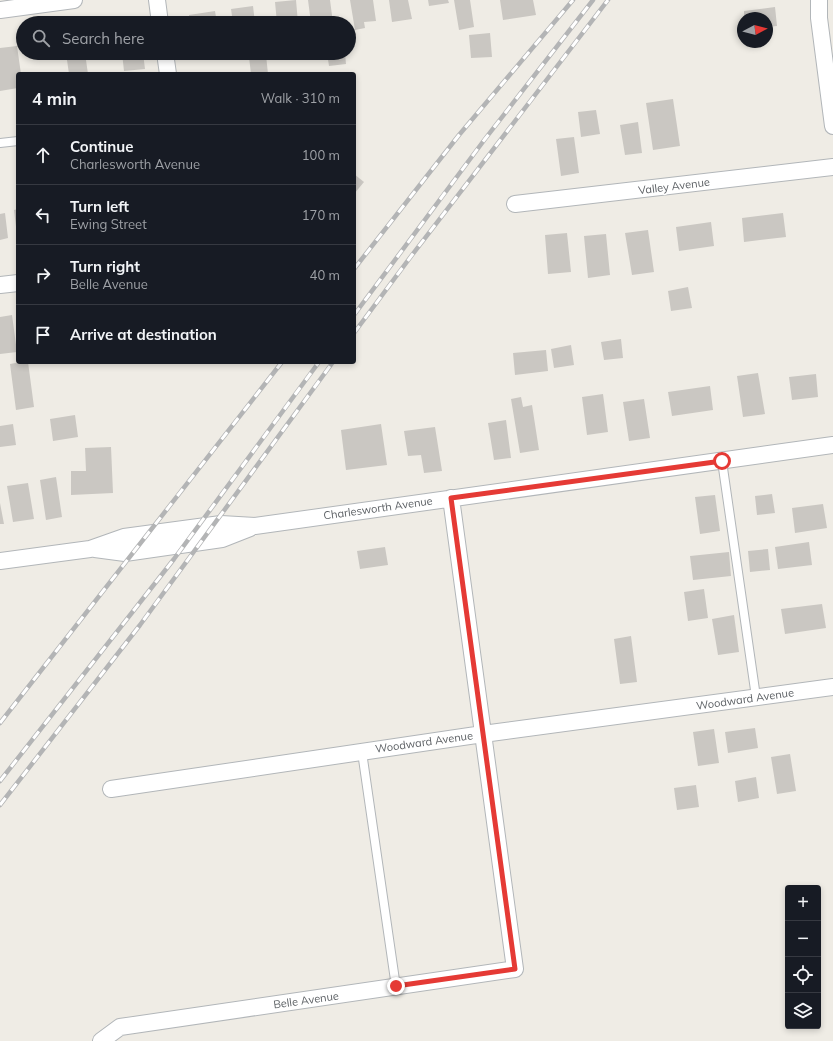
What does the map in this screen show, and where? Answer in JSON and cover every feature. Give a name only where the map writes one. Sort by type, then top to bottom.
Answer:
[{"type":"street","points":[[0,10],[74,0]]},
{"type":"street","points":[[157,0],[159,16]]},
{"type":"street","points":[[819,0],[819,18],[833,126]]},
{"type":"street","points":[[166,60],[168,72]]},
{"type":"street","name":"Valley Avenue","points":[[515,204],[833,167]]},
{"type":"street","points":[[0,285],[16,283]]},
{"type":"street","name":"Charlesworth Avenue","points":[[0,561],[90,549],[124,553],[222,539],[255,526],[833,445]]},
{"type":"street","points":[[451,498],[482,734]]},
{"type":"street","name":"Woodward Avenue","points":[[111,789],[482,734],[833,687]]},
{"type":"street","name":"Belle Avenue","points":[[101,1041],[120,1027],[515,969],[482,734]]},
{"type":"lane","points":[[0,144],[16,141]]},
{"type":"lane","points":[[722,461],[756,697]]},
{"type":"lane","points":[[362,752],[396,986]]},
{"type":"building","points":[[296,0],[297,16],[276,16],[275,2]]},
{"type":"building","points":[[308,0],[330,0],[332,16],[310,16]]},
{"type":"building","points":[[350,0],[373,0],[376,21],[364,22],[365,28],[356,30],[356,16],[353,16]]},
{"type":"building","points":[[389,0],[408,0],[412,19],[392,22]]},
{"type":"building","points":[[428,0],[448,0],[449,3],[429,6]]},
{"type":"building","points":[[454,0],[470,0],[474,27],[459,30]]},
{"type":"building","points":[[500,0],[533,0],[536,15],[503,20]]},
{"type":"building","points":[[253,6],[254,16],[232,16],[231,9]]},
{"type":"building","points":[[775,7],[777,26],[773,26],[773,12],[744,11]]},
{"type":"building","points":[[215,11],[216,16],[189,16]]},
{"type":"building","points":[[490,33],[492,57],[471,58],[469,35]]},
{"type":"building","points":[[16,46],[16,60],[19,60],[21,72],[16,72],[16,88],[0,91],[0,48]]},
{"type":"building","points":[[67,60],[86,60],[88,72],[69,72]]},
{"type":"building","points":[[123,60],[144,60],[145,69],[124,71]]},
{"type":"building","points":[[249,60],[267,60],[268,72],[251,72]]},
{"type":"building","points":[[328,60],[346,60],[346,64],[329,66]]},
{"type":"building","points":[[673,99],[680,146],[653,150],[646,103]]},
{"type":"building","points":[[596,110],[600,134],[581,137],[578,112]]},
{"type":"building","points":[[638,122],[642,153],[625,155],[620,125]]},
{"type":"building","points":[[574,137],[579,173],[561,176],[556,139]]},
{"type":"building","points":[[356,176],[364,182],[356,192]]},
{"type":"building","points":[[14,210],[16,210],[16,227]]},
{"type":"building","points":[[5,213],[8,238],[0,240],[0,214]]},
{"type":"building","points":[[783,213],[786,237],[744,242],[742,218]]},
{"type":"building","points":[[711,222],[714,246],[679,251],[676,227]]},
{"type":"building","points":[[648,230],[654,272],[632,275],[625,233]]},
{"type":"building","points":[[567,233],[571,272],[548,274],[545,235]]},
{"type":"building","points":[[606,234],[610,275],[588,278],[584,236]]},
{"type":"building","points":[[688,287],[692,308],[671,311],[668,291]]},
{"type":"building","points":[[12,315],[16,352],[0,354],[0,317]]},
{"type":"building","points":[[621,339],[623,358],[604,360],[601,342]]},
{"type":"building","points":[[571,345],[574,365],[554,368],[551,349]]},
{"type":"building","points":[[546,350],[548,371],[515,375],[513,353]]},
{"type":"building","points":[[10,364],[28,364],[34,407],[16,410]]},
{"type":"building","points":[[758,373],[765,414],[743,417],[737,376]]},
{"type":"building","points":[[816,374],[818,397],[792,400],[789,377]]},
{"type":"building","points":[[710,386],[713,410],[672,416],[668,392]]},
{"type":"building","points":[[603,394],[608,432],[587,435],[582,397]]},
{"type":"building","points":[[521,397],[523,407],[532,405],[539,450],[520,453],[511,399]]},
{"type":"building","points":[[644,399],[650,438],[629,441],[623,402]]},
{"type":"building","points":[[75,415],[78,437],[53,441],[50,419]]},
{"type":"building","points":[[506,420],[511,458],[494,460],[488,423]]},
{"type":"building","points":[[13,424],[16,445],[0,447],[0,426]]},
{"type":"building","points":[[381,424],[387,465],[346,470],[341,430]]},
{"type":"building","points":[[435,427],[442,471],[424,473],[421,455],[408,456],[404,431]]},
{"type":"building","points":[[111,447],[113,493],[71,495],[71,471],[86,471],[85,448]]},
{"type":"building","points":[[56,477],[62,517],[46,520],[40,480]]},
{"type":"building","points":[[28,483],[34,519],[13,522],[7,486]]},
{"type":"building","points":[[772,494],[775,513],[757,515],[755,496]]},
{"type":"building","points":[[715,495],[720,531],[700,534],[695,497]]},
{"type":"building","points":[[0,503],[4,524],[0,524]]},
{"type":"building","points":[[823,504],[827,528],[795,533],[792,508]]},
{"type":"building","points":[[809,542],[812,565],[778,569],[775,547]]},
{"type":"building","points":[[385,547],[388,565],[360,569],[357,551]]},
{"type":"building","points":[[768,549],[770,570],[750,572],[748,551]]},
{"type":"building","points":[[729,552],[731,576],[693,580],[690,556]]},
{"type":"building","points":[[704,589],[708,618],[688,621],[684,592]]},
{"type":"building","points":[[822,604],[826,628],[785,634],[781,609]]},
{"type":"building","points":[[734,615],[739,652],[718,655],[712,619]]},
{"type":"building","points":[[631,636],[637,682],[620,684],[614,639]]},
{"type":"building","points":[[755,728],[758,748],[728,753],[725,732]]},
{"type":"building","points":[[714,729],[719,763],[698,766],[693,732]]},
{"type":"building","points":[[790,754],[796,791],[777,794],[771,757]]},
{"type":"building","points":[[756,777],[759,798],[738,802],[735,781]]},
{"type":"building","points":[[696,785],[699,807],[677,810],[674,788]]},
{"type":"railway","points":[[356,266],[459,135],[573,0]]},
{"type":"railway","points":[[356,312],[485,139],[593,0]]},
{"type":"railway","points":[[356,330],[608,0]]},
{"type":"railway","points":[[0,723],[280,364]]},
{"type":"railway","points":[[0,781],[174,559],[318,364]]},
{"type":"railway","points":[[0,805],[140,625],[332,364]]},
{"type":"route","points":[[396,986],[515,969],[451,498],[722,461]]}]
